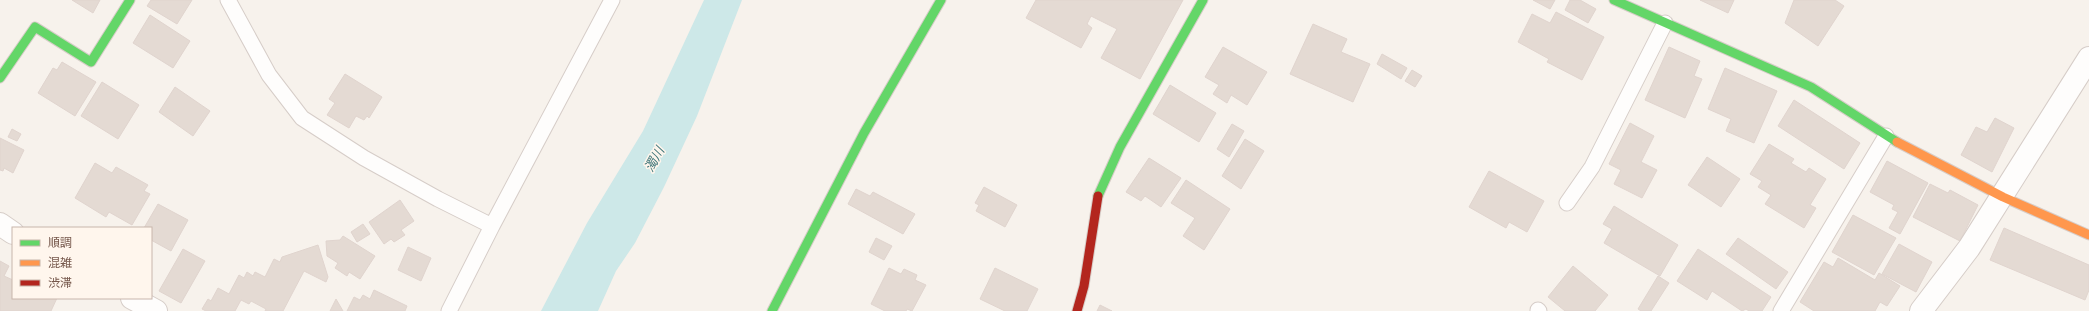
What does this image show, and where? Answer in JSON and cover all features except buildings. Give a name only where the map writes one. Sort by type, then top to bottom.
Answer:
[{"type":"street","points":[[0,78],[35,27],[91,62],[130,0]]},
{"type":"street","points":[[772,311],[864,133],[941,0]]},
{"type":"street","points":[[1077,311],[1084,286],[1099,193],[1120,147],[1204,0]]},
{"type":"street","points":[[1614,0],[1630,4],[1664,23],[1811,87],[1886,136],[2003,197],[2089,235]]},
{"type":"street","points":[[1921,311],[1970,248],[2089,58]]},
{"type":"street","points":[[0,224],[12,232]]},
{"type":"street","points":[[134,299],[156,311]]},
{"type":"lane","points":[[228,0],[268,75],[302,118],[366,159],[438,199],[492,226]]},
{"type":"lane","points":[[449,311],[492,226],[612,0]]},
{"type":"lane","points":[[1567,203],[1592,167],[1664,23]]},
{"type":"lane","points":[[1781,311],[1886,136]]},
{"type":"water","name":"濁川","points":[[704,0],[742,0],[697,116],[664,187],[635,243],[616,271],[598,311],[541,311],[587,223],[643,131]]},
{"type":"traffic: fast","points":[[0,78],[35,27],[91,62],[130,0]]},
{"type":"traffic: fast","points":[[772,311],[864,133],[941,0]]},
{"type":"traffic: fast","points":[[1098,196],[1120,147],[1203,0]]},
{"type":"traffic: fast","points":[[1614,0],[1811,87],[1897,142]]},
{"type":"traffic: slow","points":[[1897,142],[2003,197],[2089,235]]},
{"type":"traffic: jam","points":[[1077,311],[1084,286],[1098,196]]}]
